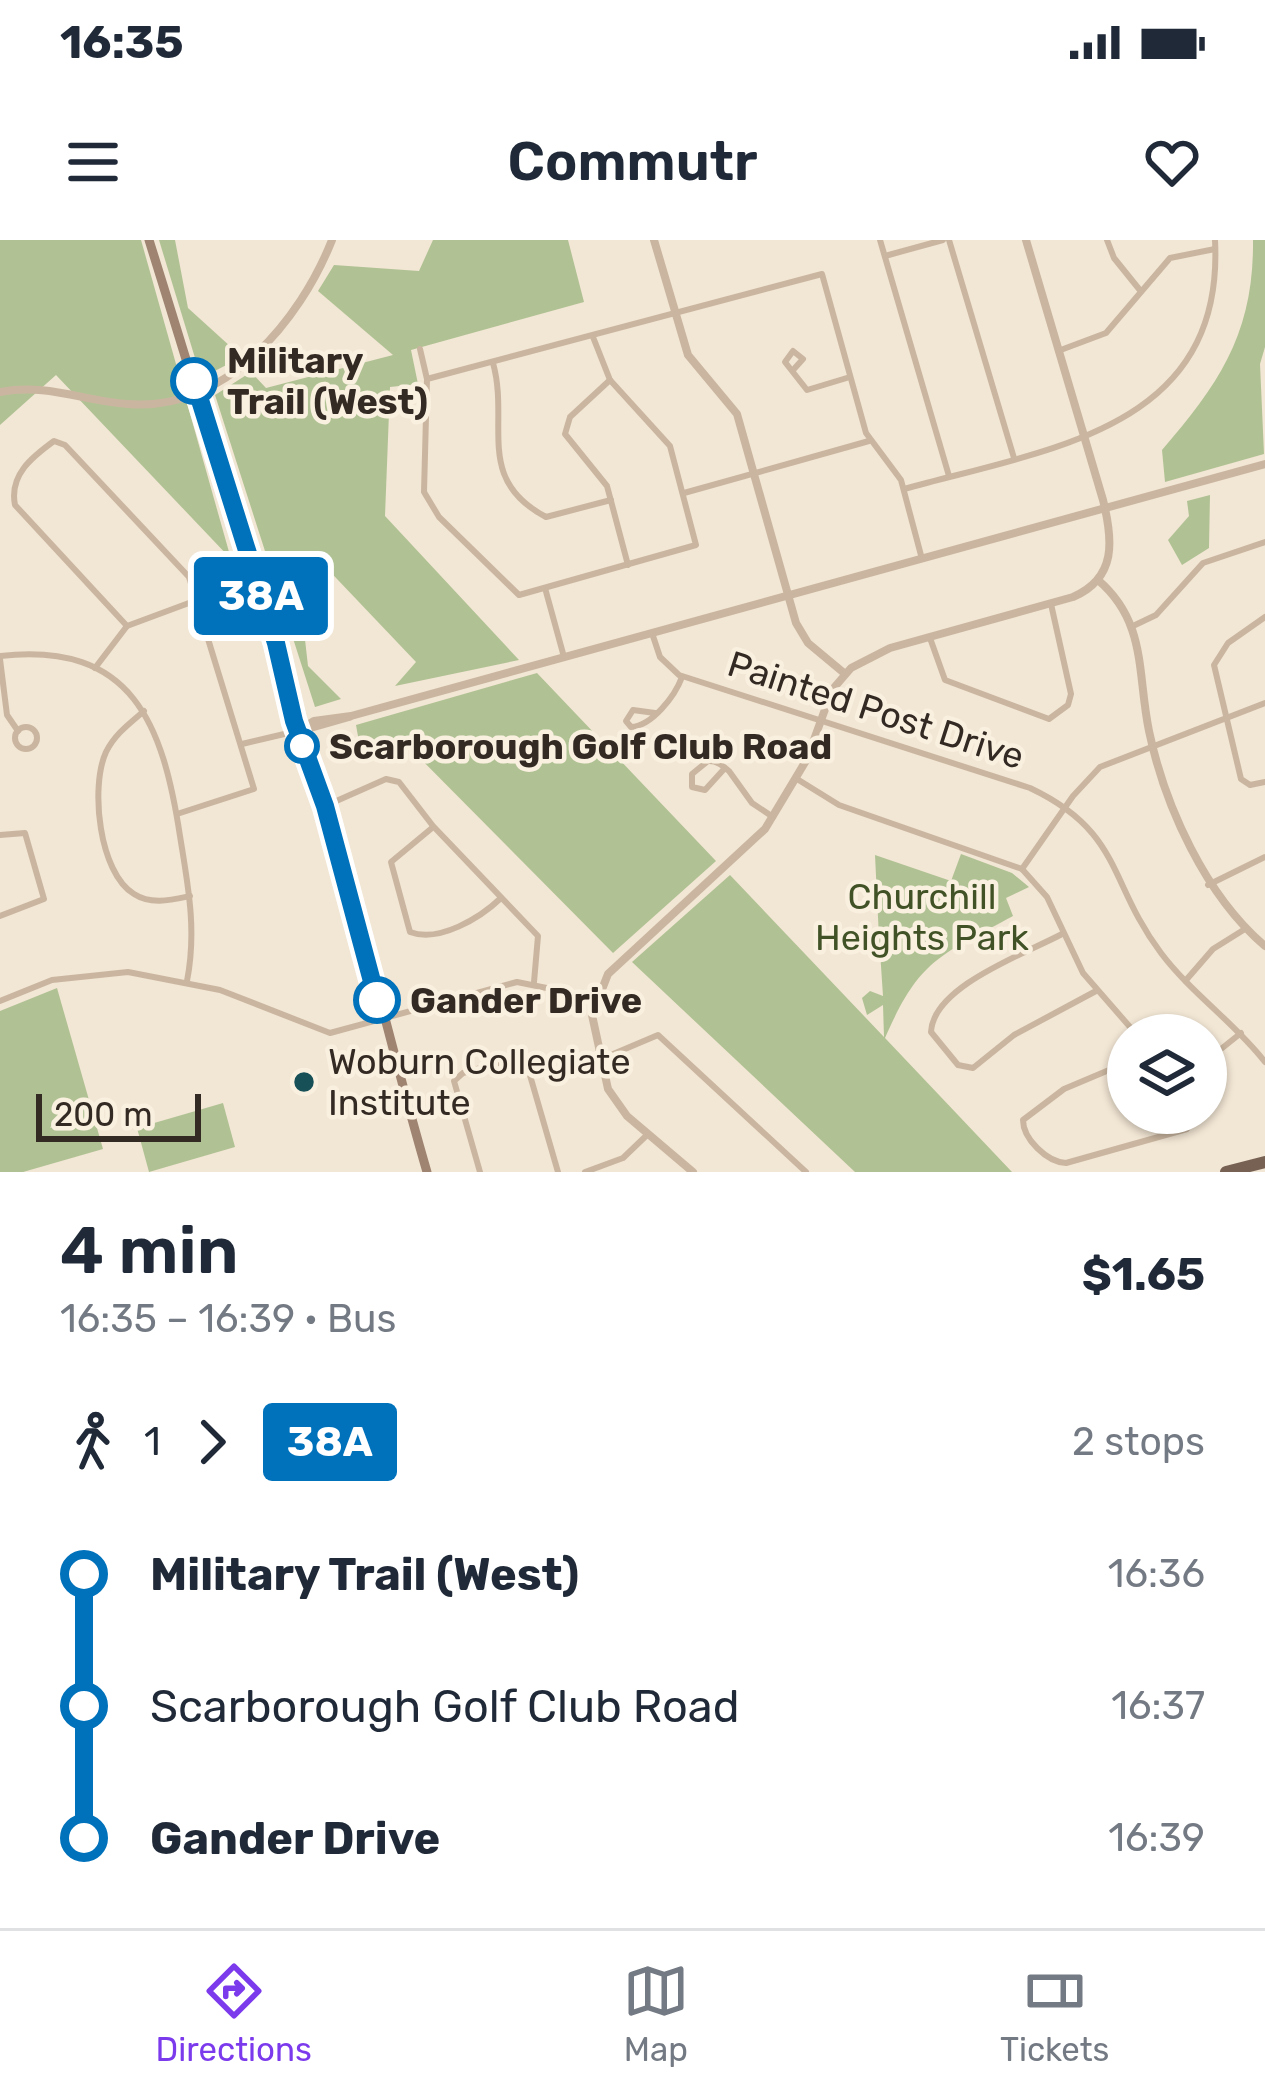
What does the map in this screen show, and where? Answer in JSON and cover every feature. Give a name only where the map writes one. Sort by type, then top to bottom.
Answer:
[{"type":"main road","points":[[149,240],[325,806],[427,1172]]},
{"type":"main road","points":[[1226,1172],[1265,1162]]},
{"type":"street","points":[[0,392],[52,388],[143,405],[196,392],[225,379],[264,346],[306,291],[332,240]]},
{"type":"street","points":[[654,240],[688,355],[735,410],[800,633],[844,674]]},
{"type":"street","points":[[880,240],[949,476]]},
{"type":"street","points":[[885,256],[946,240],[1014,458]]},
{"type":"street","points":[[693,1172],[618,1106],[599,1060],[592,1025],[596,998],[613,967],[756,839],[797,779],[844,674],[868,656],[1083,593],[1098,580],[1112,546],[1106,509],[1026,240]]},
{"type":"street","points":[[1107,240],[1118,265],[1139,289]]},
{"type":"street","points":[[904,489],[1084,440],[1144,408],[1193,350],[1214,299],[1215,244],[1174,256],[1139,289],[1106,333],[1058,351]]},
{"type":"street","points":[[427,380],[822,274],[869,441],[904,489],[922,559]]},
{"type":"street","points":[[420,349],[427,380],[423,481],[429,504],[512,592],[545,588],[696,545],[670,446],[610,380],[593,336]]},
{"type":"street","points":[[493,363],[498,466],[508,483],[546,517],[610,500]]},
{"type":"street","points":[[794,369],[806,390],[850,377]]},
{"type":"street","points":[[610,380],[570,417],[565,434],[600,476],[628,565]]},
{"type":"street","points":[[127,626],[15,505],[14,486],[20,471],[54,441],[65,445],[185,570],[197,600],[252,792],[177,814]]},
{"type":"street","points":[[684,493],[869,441]]},
{"type":"street","points":[[241,745],[301,730],[314,721],[351,716],[1265,464]]},
{"type":"street","points":[[1133,626],[1156,615],[1203,563],[1265,542]]},
{"type":"street","points":[[1098,580],[1124,604],[1133,626],[1152,746],[1208,885],[1265,946]]},
{"type":"street","points":[[545,588],[564,657]]},
{"type":"street","points":[[95,669],[127,626],[197,600]]},
{"type":"street","points":[[930,638],[945,680],[1049,719],[1068,705],[1071,694],[1051,604]]},
{"type":"street","points":[[1265,617],[1247,626],[1216,660],[1215,682],[1241,778],[1250,785],[1265,782]]},
{"type":"street","name":"Painted Post Drive","points":[[652,633],[660,657],[682,676],[1030,788],[1065,808],[1097,833],[1143,925],[1265,1062]]},
{"type":"street","points":[[18,731],[7,715],[0,658],[53,655],[95,669],[144,711],[167,758],[177,814],[194,936],[187,981]]},
{"type":"street","points":[[655,713],[682,676]]},
{"type":"street","points":[[1022,869],[1100,767],[1265,703]]},
{"type":"street","points":[[144,711],[108,748],[99,772],[99,817],[116,875],[131,892],[152,900],[190,896]]},
{"type":"street","points":[[725,768],[705,790],[692,787],[692,774],[708,761],[725,768],[752,803],[772,817]]},
{"type":"street","points":[[325,806],[391,778],[538,936],[534,982]]},
{"type":"street","points":[[797,779],[839,805],[1022,869],[1041,888],[1096,991],[1117,1014]]},
{"type":"street","points":[[433,826],[391,862],[410,932],[424,935],[459,926],[501,898]]},
{"type":"street","points":[[0,836],[25,833],[44,899],[0,916]]},
{"type":"street","points":[[1208,885],[1265,857]]},
{"type":"street","points":[[1187,979],[1214,949],[1245,929]]},
{"type":"street","points":[[1062,934],[968,984],[934,1018],[931,1032],[958,1065],[973,1067],[1014,1035],[1096,991]]},
{"type":"street","points":[[0,1001],[38,984],[89,973],[128,972],[187,981],[254,1002],[321,1032],[344,1032],[508,984],[534,982],[596,998]]},
{"type":"street","points":[[1227,1044],[1241,1033]]},
{"type":"street","points":[[599,1060],[658,1036],[806,1172]]},
{"type":"street","points":[[480,1172],[454,1081],[463,1073],[519,1057],[527,1065],[557,1172]]},
{"type":"street","points":[[1107,1071],[1058,1093],[1023,1120],[1026,1134],[1060,1163],[1163,1134]]},
{"type":"street","points":[[585,1172],[623,1158],[648,1135]]},
{"type":"green space","points":[[0,240],[141,240],[231,559],[56,375],[0,425]]},
{"type":"green space","points":[[159,240],[175,240],[188,308],[242,357],[205,376],[199,371]]},
{"type":"green space","points":[[433,240],[568,240],[584,302],[411,350],[418,384],[390,387],[385,516],[519,660],[395,686],[416,662],[318,559],[298,578],[308,666],[341,699],[315,707],[215,395],[251,372],[266,388],[393,355],[318,291],[334,265],[419,271]]},
{"type":"green space","points":[[1253,240],[1265,240],[1265,347],[1260,364],[1264,454],[1165,482],[1162,450],[1217,378],[1240,329],[1248,302]]},
{"type":"green space","points":[[1210,495],[1209,548],[1182,565],[1168,540],[1189,516],[1187,501]]},
{"type":"green space","points":[[537,673],[716,861],[613,953],[400,738],[361,753],[356,725]]},
{"type":"green space","name":"Churchill Heights Park","points":[[961,854],[1012,873],[1029,887],[1006,898],[1013,916],[950,951],[922,975],[885,1038],[1012,1172],[855,1172],[632,962],[730,875],[884,1037],[883,1005],[867,1015],[862,998],[870,991],[883,996],[880,951],[868,953],[862,945],[869,933],[879,938],[875,855],[951,881]]},
{"type":"green space","points":[[57,988],[103,1149],[23,1172],[0,1172],[0,1011]]},
{"type":"green space","points":[[223,1103],[235,1147],[149,1172],[137,1128]]},
{"type":"bus line","name":"38A","points":[[194,381],[276,643],[294,721],[325,806],[377,1000]]},
{"type":"place","name":"Military Trail (West)","points":[[194,381]]},
{"type":"place","name":"Scarborough Golf Club Road","points":[[302,746]]},
{"type":"place","name":"Gander Drive","points":[[377,1000]]},
{"type":"place","name":"Woburn Collegiate Institute","points":[[304,1082]]}]
